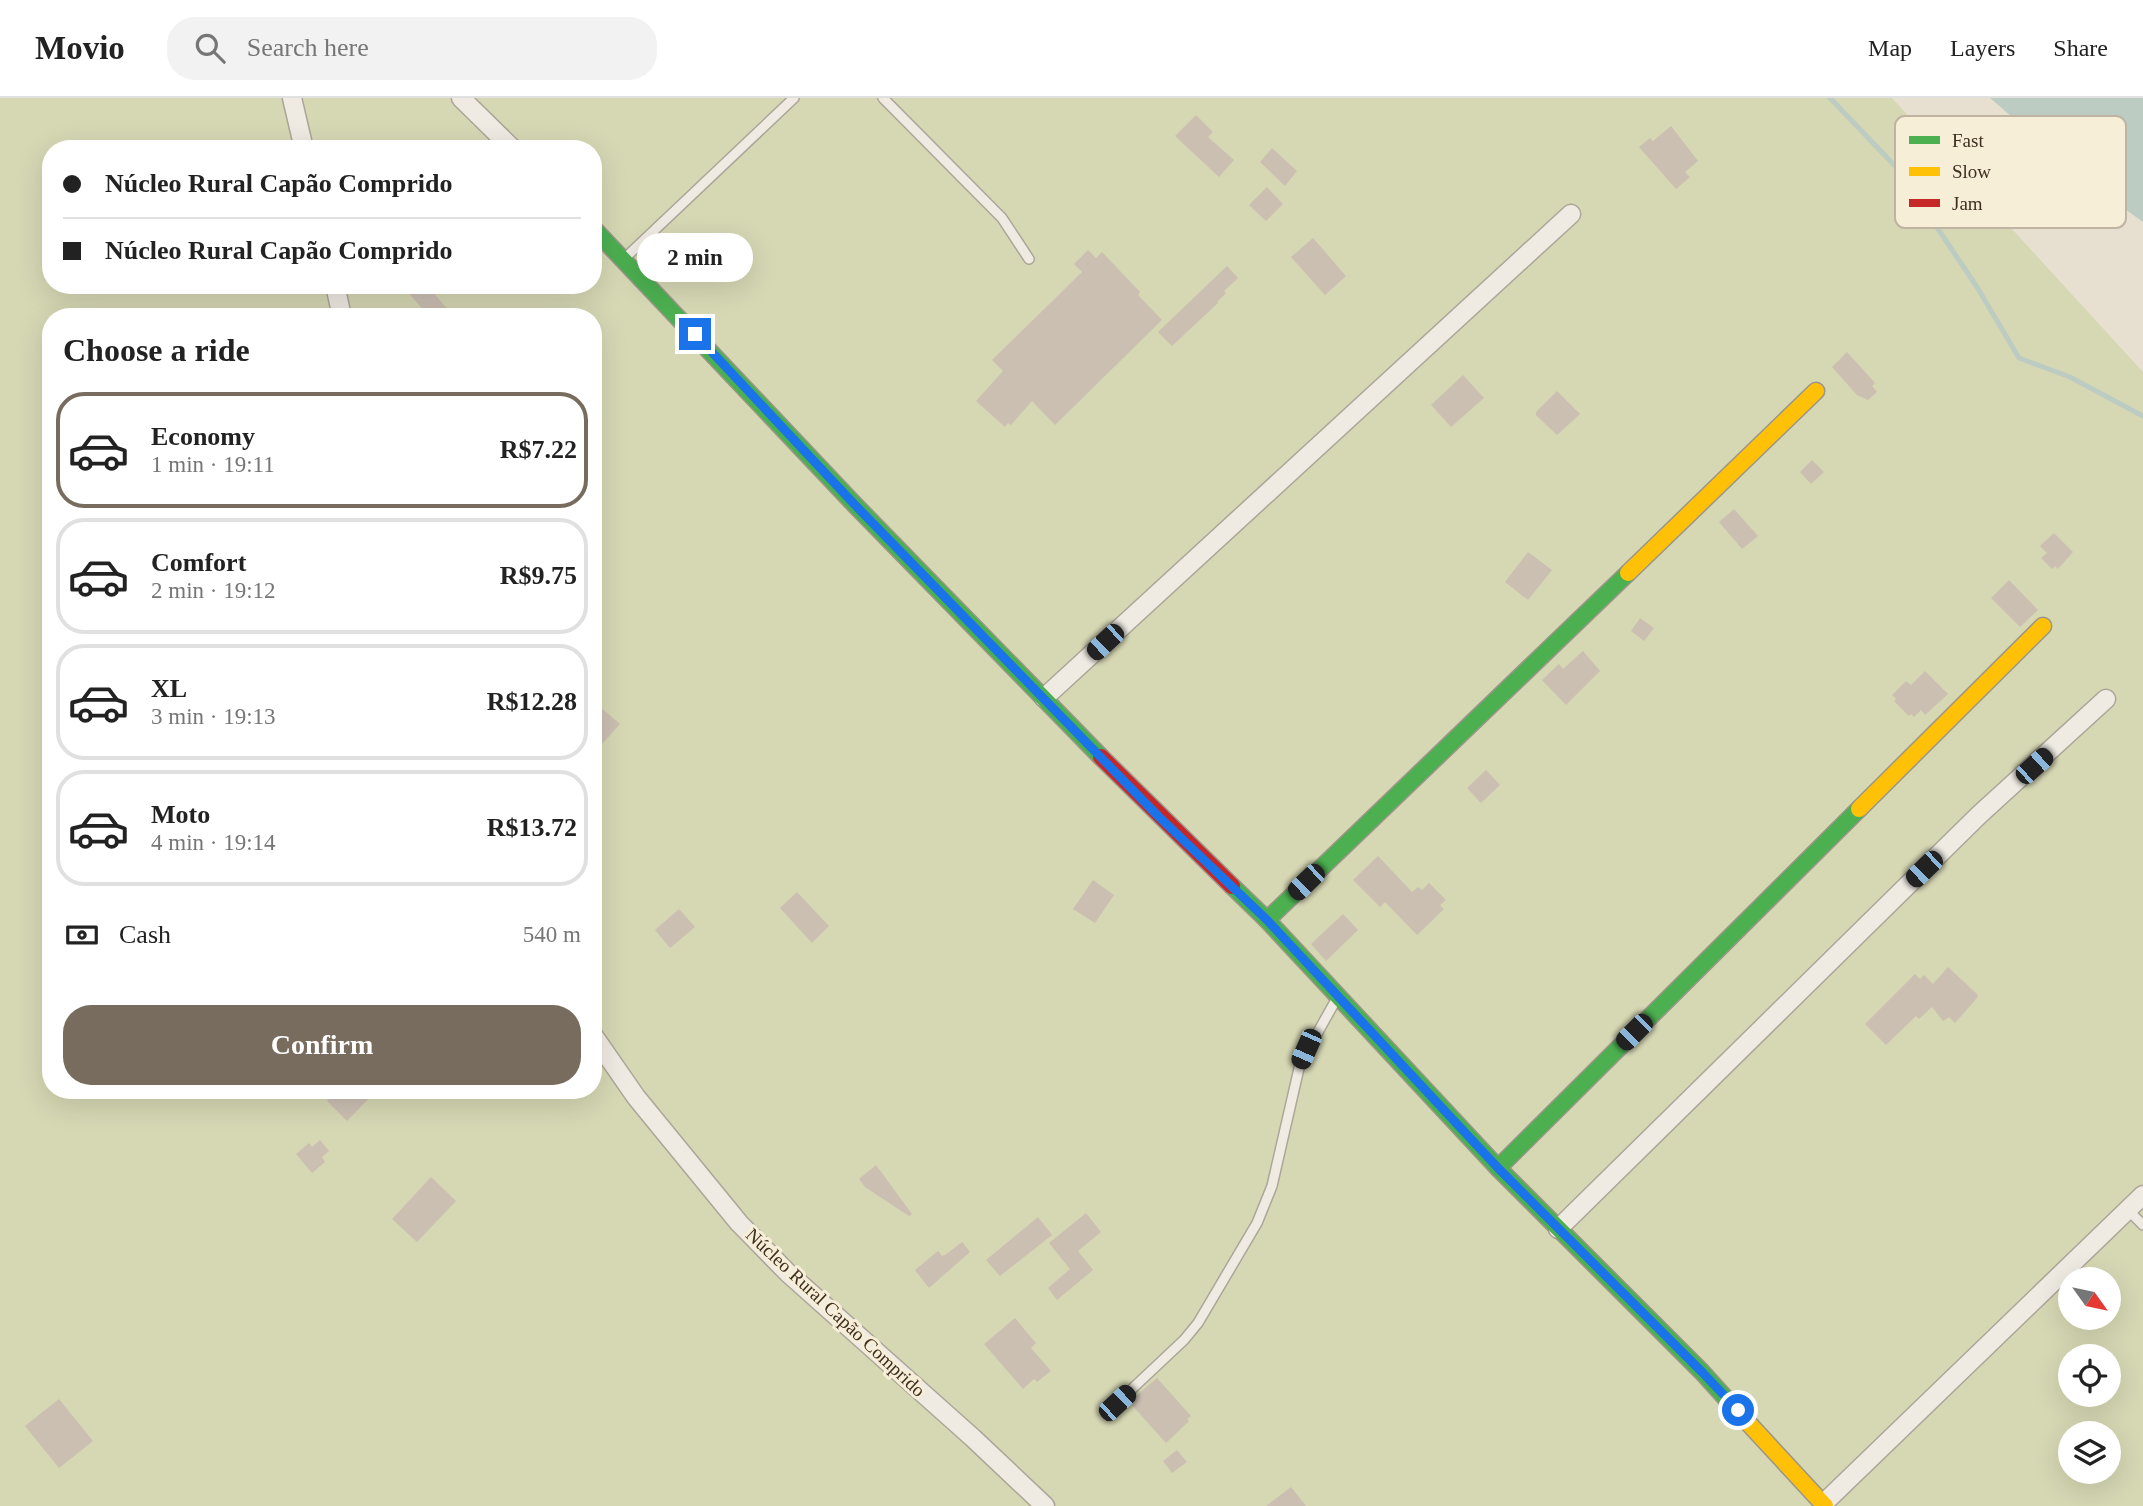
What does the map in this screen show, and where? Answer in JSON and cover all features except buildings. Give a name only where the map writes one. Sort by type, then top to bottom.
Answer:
[{"type":"street","points":[[292,98],[302,140]]},
{"type":"street","points":[[461,98],[504,140]]},
{"type":"street","points":[[1044,698],[1571,214]]},
{"type":"street","points":[[602,237],[855,505],[1158,816],[1267,920],[1498,1168],[1702,1372],[1824,1505],[2143,1195]]},
{"type":"street","points":[[1267,920],[1816,391]]},
{"type":"street","points":[[1498,1168],[2043,626]]},
{"type":"street","points":[[1558,1229],[1979,815],[2106,699]]},
{"type":"street","name":"Núcleo Rural Capão Comprido","points":[[602,1048],[636,1097],[739,1223],[788,1273],[1045,1506]]},
{"type":"lane","points":[[624,259],[794,98]]},
{"type":"lane","points":[[883,98],[1002,218],[1029,259]]},
{"type":"lane","points":[[1117,1403],[1198,1323],[1257,1223],[1272,1186],[1300,1064],[1338,996]]},
{"type":"lane","points":[[2128,1210],[2143,1225]]},
{"type":"green space","points":[[0,98],[1892,98],[1908,116],[1895,116],[1895,228],[2011,228],[2143,372],[2143,1506],[0,1506]]},
{"type":"shaded area","points":[[1990,98],[2143,98],[2143,222],[2126,210],[2126,116],[2011,116]]},
{"type":"waterway","points":[[1830,98],[1895,166]]},
{"type":"waterway","points":[[1937,228],[1977,287],[2019,358],[2070,377],[2143,416]]},
{"type":"traffic: fast","points":[[602,238],[855,505],[1101,757]]},
{"type":"traffic: fast","points":[[1267,920],[1628,573]]},
{"type":"traffic: fast","points":[[1498,1168],[1859,809]]},
{"type":"traffic: fast","points":[[1232,886],[1267,920],[1498,1168],[1702,1372],[1739,1413]]},
{"type":"traffic: slow","points":[[1628,573],[1816,391]]},
{"type":"traffic: slow","points":[[1859,809],[2043,626]]},
{"type":"traffic: slow","points":[[1739,1413],[1825,1506]]},
{"type":"traffic: jam","points":[[1101,757],[1232,886]]},
{"type":"route","points":[[695,334],[855,505],[1158,816],[1267,920],[1498,1168],[1738,1410]]}]
